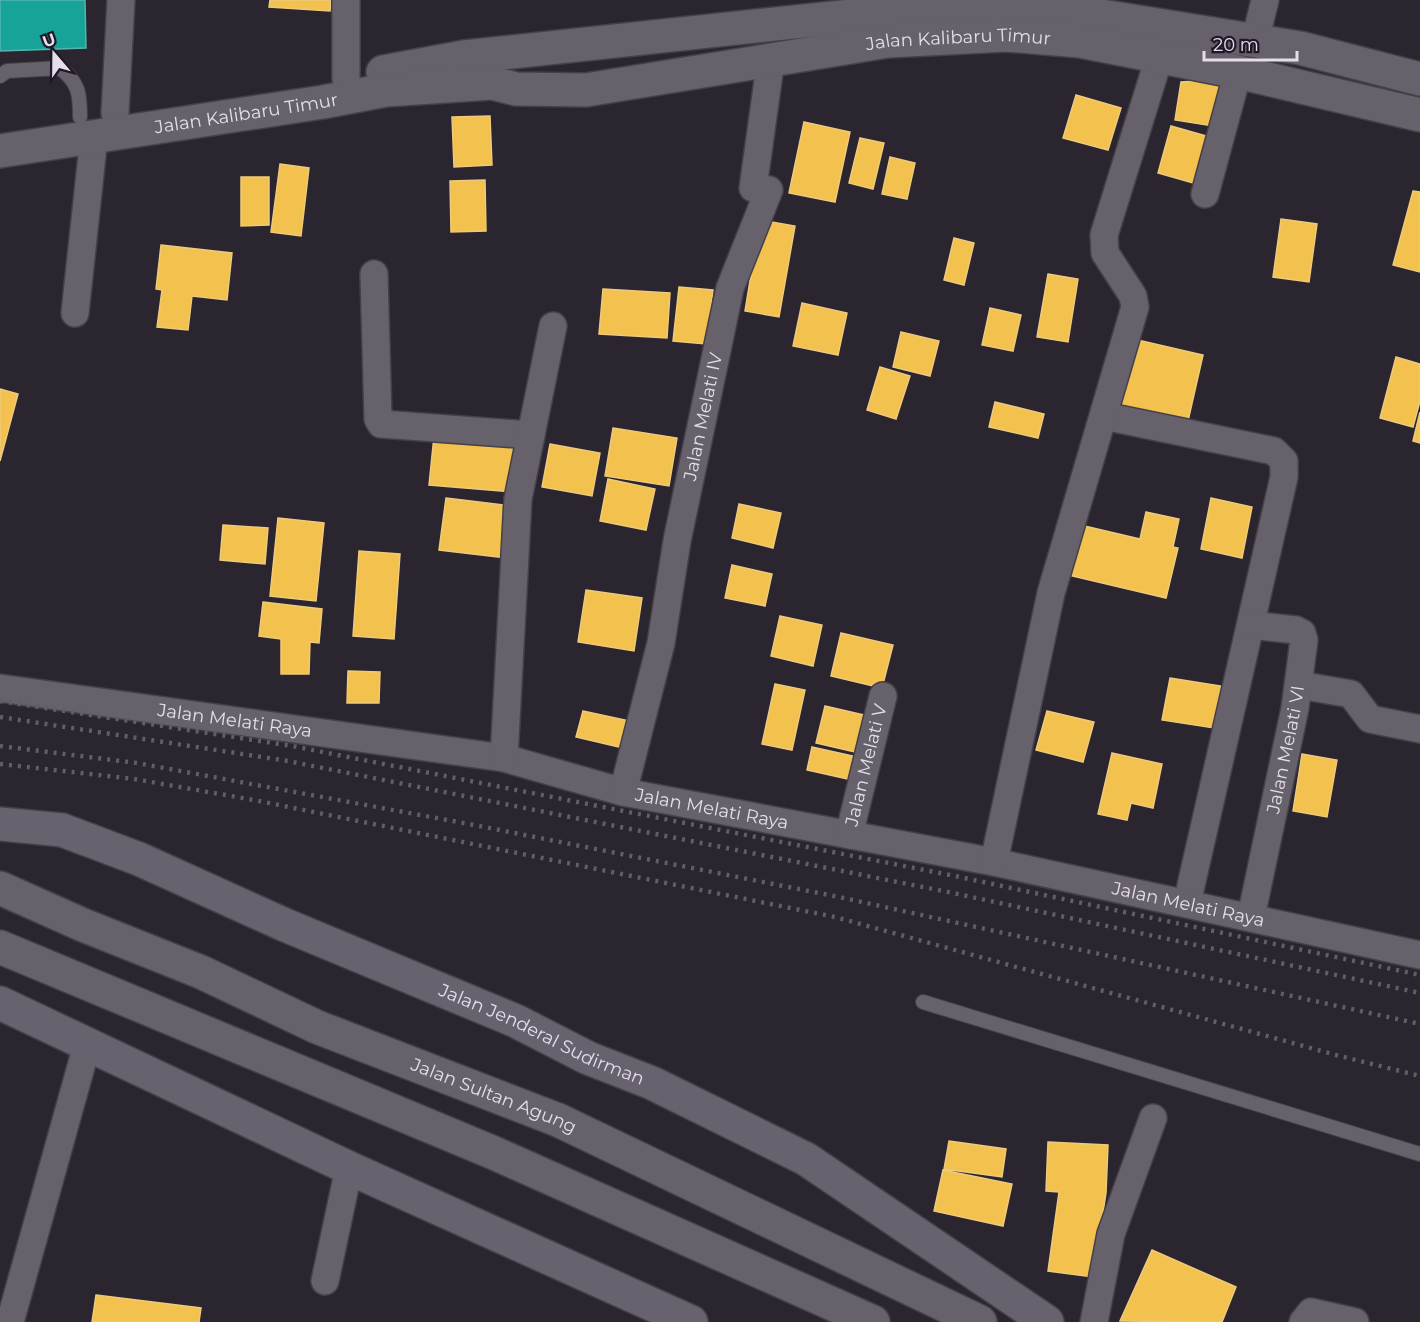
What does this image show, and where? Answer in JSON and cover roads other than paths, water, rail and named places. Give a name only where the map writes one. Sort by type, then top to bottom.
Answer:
[{"type":"highway","name":"Jalan Sultan Agung","points":[[0,888],[83,925],[201,972],[317,1027],[558,1120],[980,1322]]},
{"type":"highway","points":[[0,947],[495,1153],[873,1322]]},
{"type":"main road","name":"Jalan Jenderal Sudirman","points":[[0,824],[62,831],[139,859],[285,925],[516,1021],[588,1058],[652,1083],[806,1159],[1047,1322]]},
{"type":"main road","points":[[0,1003],[349,1168],[691,1322]]},
{"type":"street","points":[[116,113],[121,0]]},
{"type":"street","points":[[346,0],[346,78]]},
{"type":"street","points":[[1255,41],[1265,0]]},
{"type":"street","name":"Jalan Kalibaru Timur","points":[[0,130],[87,127],[323,102],[491,69],[775,25],[860,8],[898,11],[986,5],[1064,10],[1300,48],[1420,79]]},
{"type":"street","name":"Jalan Kalibaru Timur","points":[[0,151],[87,127],[116,113],[166,102],[241,95],[346,78],[491,69],[516,88],[586,90],[888,41],[1006,35],[1080,41],[1238,72],[1420,115]]},
{"type":"street","points":[[993,862],[1051,593],[1104,416],[1135,302],[1105,253],[1104,235],[1159,58]]},
{"type":"street","name":"Jalan Melati IV","points":[[623,792],[661,643],[677,541],[730,288],[769,190],[753,188],[771,59]]},
{"type":"street","points":[[1205,194],[1238,72]]},
{"type":"street","points":[[75,313],[87,127]]},
{"type":"street","points":[[374,274],[378,419],[381,424],[531,435]]},
{"type":"street","points":[[504,758],[518,499],[553,326]]},
{"type":"street","points":[[1104,416],[1265,450],[1280,456],[1284,461],[1284,477],[1187,903]]},
{"type":"street","name":"Jalan Melati VI","points":[[1251,624],[1302,633],[1304,640],[1299,685],[1251,917]]},
{"type":"street","points":[[1299,685],[1351,694],[1370,719],[1420,729]]},
{"type":"street","name":"Jalan Melati Raya","points":[[0,688],[504,758],[623,792],[993,862],[1420,955]]},
{"type":"street","name":"Jalan Melati V","points":[[849,836],[883,696]]},
{"type":"street","points":[[10,1322],[87,1045]]},
{"type":"street","points":[[1094,1322],[1111,1234],[1153,1118]]},
{"type":"street","points":[[325,1281],[349,1168]]},
{"type":"street","points":[[1303,1322],[1310,1312],[1355,1322]]},
{"type":"lane","points":[[0,76],[7,70],[60,68],[73,78],[87,127]]},
{"type":"lane","points":[[923,1002],[1420,1154]]},
{"type":"railway","points":[[0,701],[292,746],[955,876],[1420,975]]},
{"type":"railway","points":[[0,717],[288,761],[953,893],[1420,993]]},
{"type":"railway","points":[[0,746],[137,763],[469,824],[839,897],[1420,1024]]},
{"type":"railway","points":[[0,764],[134,779],[254,800],[835,917],[1420,1076]]}]
